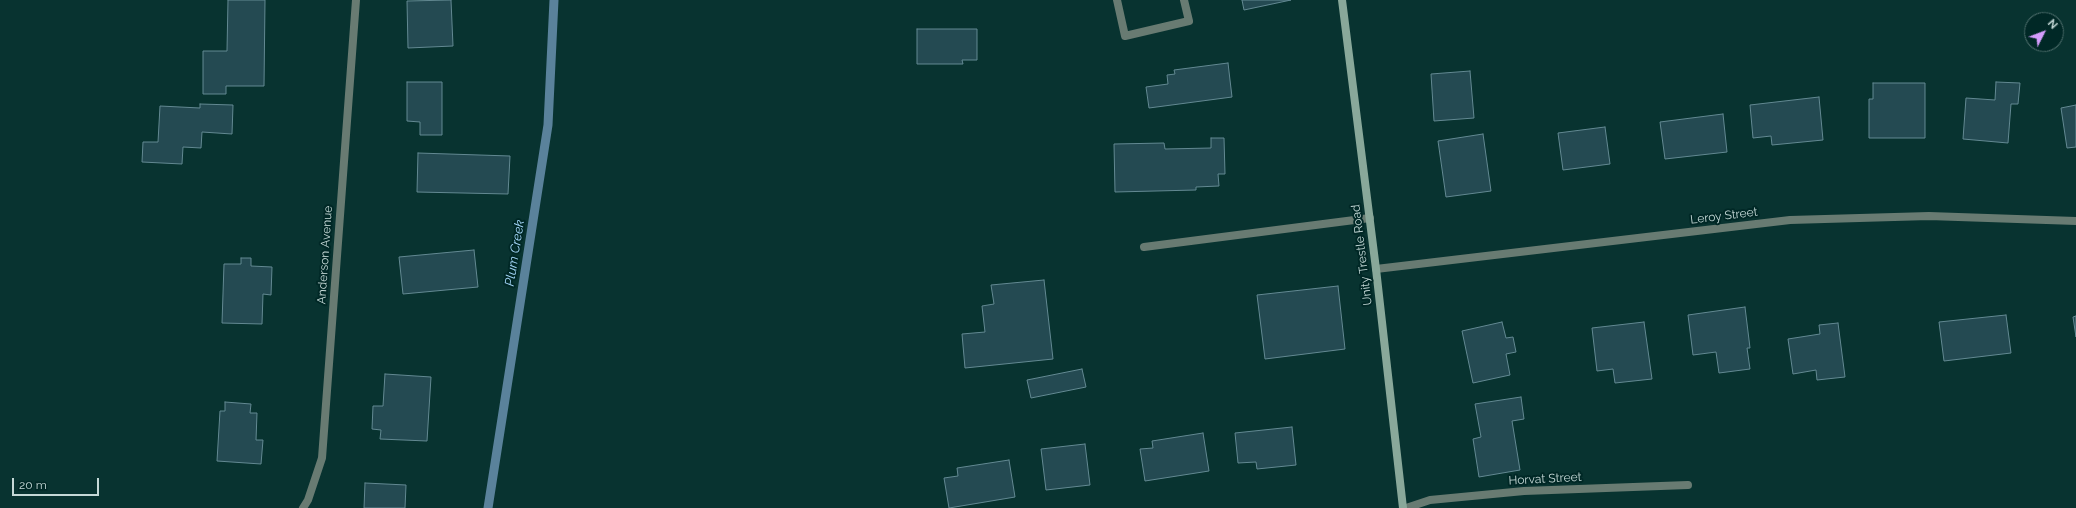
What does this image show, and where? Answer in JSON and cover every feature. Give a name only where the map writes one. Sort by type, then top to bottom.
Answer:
[{"type":"street","name":"Anderson Avenue","points":[[303,508],[308,500],[322,458],[356,0]]},
{"type":"street","points":[[1117,0],[1125,36],[1189,21],[1184,0]]},
{"type":"street","name":"Unity Trestle Road","points":[[1342,0],[1405,508]]},
{"type":"street","name":"Leroy Street","points":[[1376,269],[1790,220],[1929,216],[2076,221]]},
{"type":"street","points":[[1144,247],[1370,218]]},
{"type":"street","name":"Horvat Street","points":[[1405,508],[1430,500],[1524,492],[1688,485]]},
{"type":"building","points":[[228,0],[265,0],[264,86],[226,86],[226,94],[203,94],[203,51],[227,51]]},
{"type":"building","points":[[451,0],[453,46],[408,48],[407,1]]},
{"type":"building","points":[[1242,0],[1291,0],[1244,10]]},
{"type":"building","points":[[917,29],[977,29],[977,60],[962,60],[963,64],[917,64]]},
{"type":"building","points":[[1228,63],[1232,97],[1149,108],[1146,87],[1168,84],[1167,75],[1175,74],[1174,70]]},
{"type":"building","points":[[1470,71],[1474,118],[1434,121],[1431,74]]},
{"type":"building","points":[[407,82],[442,82],[442,135],[420,135],[420,122],[407,121]]},
{"type":"building","points":[[1996,82],[2020,83],[2018,104],[2011,104],[2008,143],[1963,139],[1966,98],[1995,100]]},
{"type":"building","points":[[1873,83],[1925,83],[1925,138],[1869,138],[1869,99],[1873,99]]},
{"type":"building","points":[[1819,97],[1823,140],[1772,145],[1771,136],[1753,138],[1750,105]]},
{"type":"building","points":[[200,104],[233,105],[232,134],[202,132],[201,148],[183,147],[182,164],[142,162],[143,142],[158,142],[160,106],[200,108]]},
{"type":"building","points":[[2076,105],[2076,147],[2067,148],[2061,108]]},
{"type":"building","points":[[1723,114],[1727,152],[1665,159],[1660,122]]},
{"type":"building","points":[[1605,127],[1610,164],[1563,170],[1558,133]]},
{"type":"building","points":[[1483,134],[1491,191],[1446,197],[1438,141]]},
{"type":"building","points":[[1211,138],[1224,138],[1225,174],[1218,174],[1219,186],[1196,187],[1196,190],[1115,192],[1114,144],[1164,143],[1165,149],[1211,148]]},
{"type":"building","points":[[418,153],[510,156],[508,194],[417,192]]},
{"type":"building","points":[[474,250],[478,287],[403,294],[399,257]]},
{"type":"building","points":[[241,258],[251,258],[251,266],[272,267],[271,295],[263,294],[262,324],[222,323],[224,264],[241,264]]},
{"type":"building","points":[[1044,280],[1053,359],[965,368],[962,334],[985,332],[982,306],[994,304],[991,285]]},
{"type":"building","points":[[1338,286],[1345,349],[1265,359],[1257,295]]},
{"type":"building","points":[[1745,307],[1750,348],[1747,348],[1750,369],[1719,373],[1716,352],[1693,355],[1688,315]]},
{"type":"building","points":[[2006,315],[2011,353],[1944,361],[1939,322]]},
{"type":"building","points":[[2076,316],[2076,337],[2073,317]]},
{"type":"building","points":[[1502,322],[1506,338],[1513,337],[1516,352],[1506,354],[1510,375],[1473,383],[1462,331]]},
{"type":"building","points":[[1644,322],[1652,379],[1615,383],[1613,369],[1597,371],[1592,328]]},
{"type":"building","points":[[1838,323],[1845,377],[1817,380],[1816,370],[1793,374],[1788,339],[1820,334],[1819,325]]},
{"type":"building","points":[[1082,369],[1086,387],[1031,398],[1027,380]]},
{"type":"building","points":[[385,374],[431,377],[427,441],[380,439],[381,430],[372,429],[373,406],[383,406]]},
{"type":"building","points":[[1521,397],[1524,419],[1512,421],[1520,470],[1479,477],[1473,439],[1481,437],[1475,404]]},
{"type":"building","points":[[225,402],[251,404],[250,413],[257,413],[256,440],[263,440],[261,464],[217,461],[220,411],[225,411]]},
{"type":"building","points":[[1292,427],[1296,465],[1257,469],[1256,462],[1238,463],[1235,433]]},
{"type":"building","points":[[1203,433],[1209,471],[1145,481],[1140,449],[1153,448],[1152,441]]},
{"type":"building","points":[[1085,444],[1090,485],[1046,490],[1041,449]]},
{"type":"building","points":[[1009,460],[1015,497],[949,508],[944,478],[958,476],[957,468]]},
{"type":"building","points":[[365,483],[406,485],[405,508],[364,508]]},
{"type":"waterway","name":"Plum Creek","points":[[488,508],[548,125],[554,0]]}]
